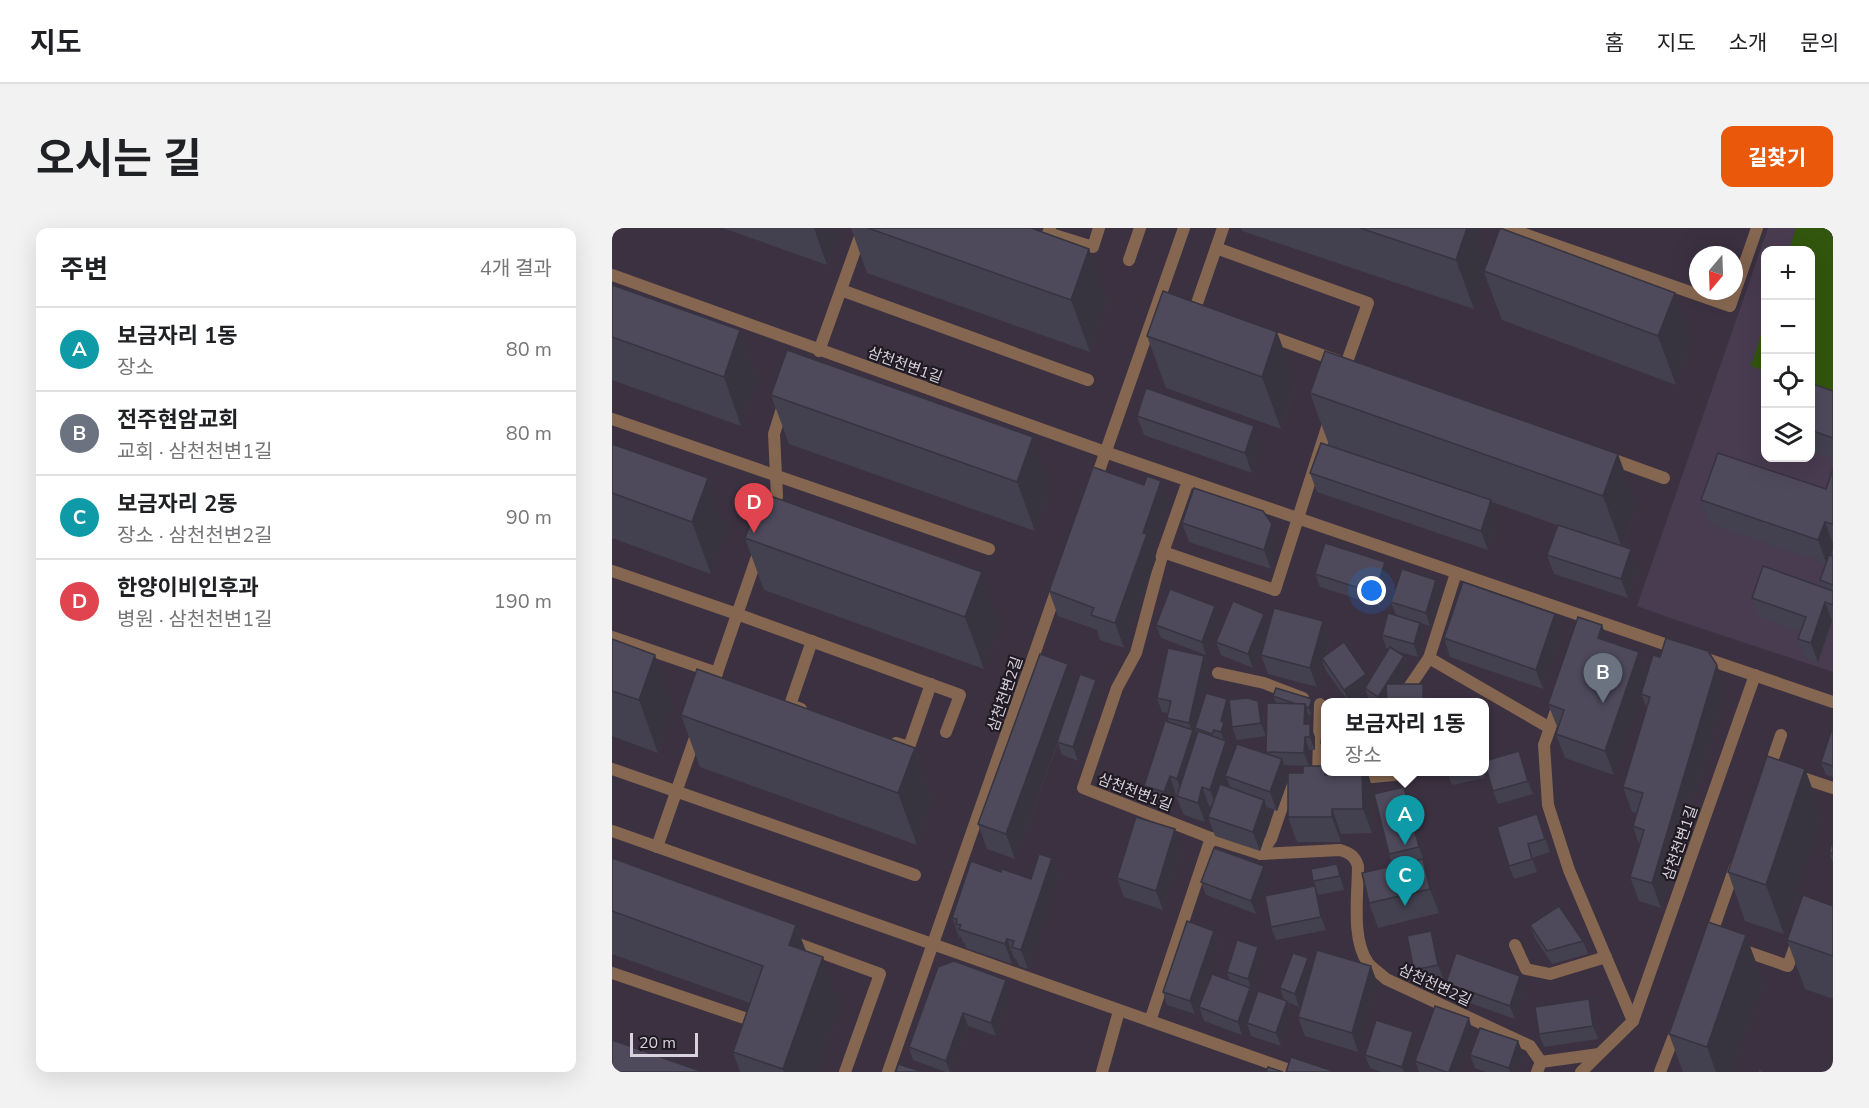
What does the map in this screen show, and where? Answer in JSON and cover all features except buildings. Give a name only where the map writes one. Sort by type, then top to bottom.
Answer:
[{"type":"street","points":[[819,351],[862,228]]},
{"type":"street","points":[[1050,228],[1048,233],[1093,247],[1099,228]]},
{"type":"street","points":[[1129,260],[1140,228]]},
{"type":"street","points":[[1089,497],[1184,228]]},
{"type":"street","points":[[1216,317],[1195,309],[1223,228]]},
{"type":"street","points":[[1507,228],[1730,306],[1757,228]]},
{"type":"street","points":[[1216,248],[1368,303],[1352,366],[1339,386]]},
{"type":"street","name":"삼천천변1길","points":[[612,276],[801,350],[819,351],[1188,481],[1833,702]]},
{"type":"street","points":[[841,290],[1088,380]]},
{"type":"street","points":[[1260,333],[1352,366]]},
{"type":"street","points":[[770,518],[777,496],[774,434],[788,390]]},
{"type":"street","points":[[1164,552],[1275,590],[1333,408]]},
{"type":"street","points":[[612,419],[989,549]]},
{"type":"street","points":[[1598,454],[1664,478]]},
{"type":"street","name":"삼천천변1길","points":[[1188,481],[1164,552],[1136,653],[1118,688],[1083,788],[1211,838]]},
{"type":"street","points":[[657,847],[763,539]]},
{"type":"street","points":[[612,571],[960,695],[946,732]]},
{"type":"street","points":[[1402,698],[1429,658],[1456,573]]},
{"type":"street","name":"삼천천변2길","points":[[888,1072],[1062,575]]},
{"type":"street","points":[[612,637],[717,673]]},
{"type":"street","points":[[811,712],[789,705],[812,641]]},
{"type":"street","points":[[1429,658],[1550,728]]},
{"type":"street","points":[[1218,673],[1264,683],[1321,704]]},
{"type":"street","name":"삼천천변1길","points":[[1581,1072],[1633,1021],[1755,675]]},
{"type":"street","points":[[887,740],[909,747],[931,684]]},
{"type":"street","points":[[1560,697],[1544,745],[1548,805],[1569,870],[1633,1021]]},
{"type":"street","points":[[1781,735],[1768,772],[1833,788]]},
{"type":"street","points":[[612,769],[915,875]]},
{"type":"street","points":[[1261,854],[1271,839],[1288,789],[1310,784],[1329,776],[1383,776]]},
{"type":"street","points":[[612,831],[1280,1070],[1294,1072]]},
{"type":"street","points":[[1150,1022],[1211,838]]},
{"type":"street","name":"삼천천변2길","points":[[1211,838],[1261,854],[1340,850],[1349,852],[1355,858],[1358,866],[1357,928],[1360,946],[1369,964],[1386,979],[1530,1046],[1539,1067]]},
{"type":"street","points":[[1740,853],[1717,944],[1788,966],[1802,924]]},
{"type":"street","points":[[779,937],[880,974],[844,1072]]},
{"type":"street","points":[[1515,945],[1526,969],[1551,974],[1606,957]]},
{"type":"street","points":[[612,973],[760,1024],[757,1034]]},
{"type":"street","points":[[1102,1072],[1119,1011]]},
{"type":"street","points":[[1660,1072],[1681,1016]]},
{"type":"street","points":[[1539,1067],[1599,1054]]},
{"type":"shaded area","points":[[1768,228],[1833,228],[1833,672],[1637,606],[1761,248],[1761,462],[1815,462],[1815,246],[1762,246]]},
{"type":"green space","points":[[1796,228],[1833,228],[1833,393],[1815,387],[1815,246],[1790,246]]},
{"type":"green space","points":[[1761,335],[1761,369],[1751,366]]},
{"type":"place","name":"한양이비인후과","points":[[754,533]]},
{"type":"place","name":"전주현암교회","points":[[1603,703]]},
{"type":"place","name":"보금자리 1동","points":[[1405,845]]},
{"type":"place","name":"보금자리 2동","points":[[1405,906]]}]
